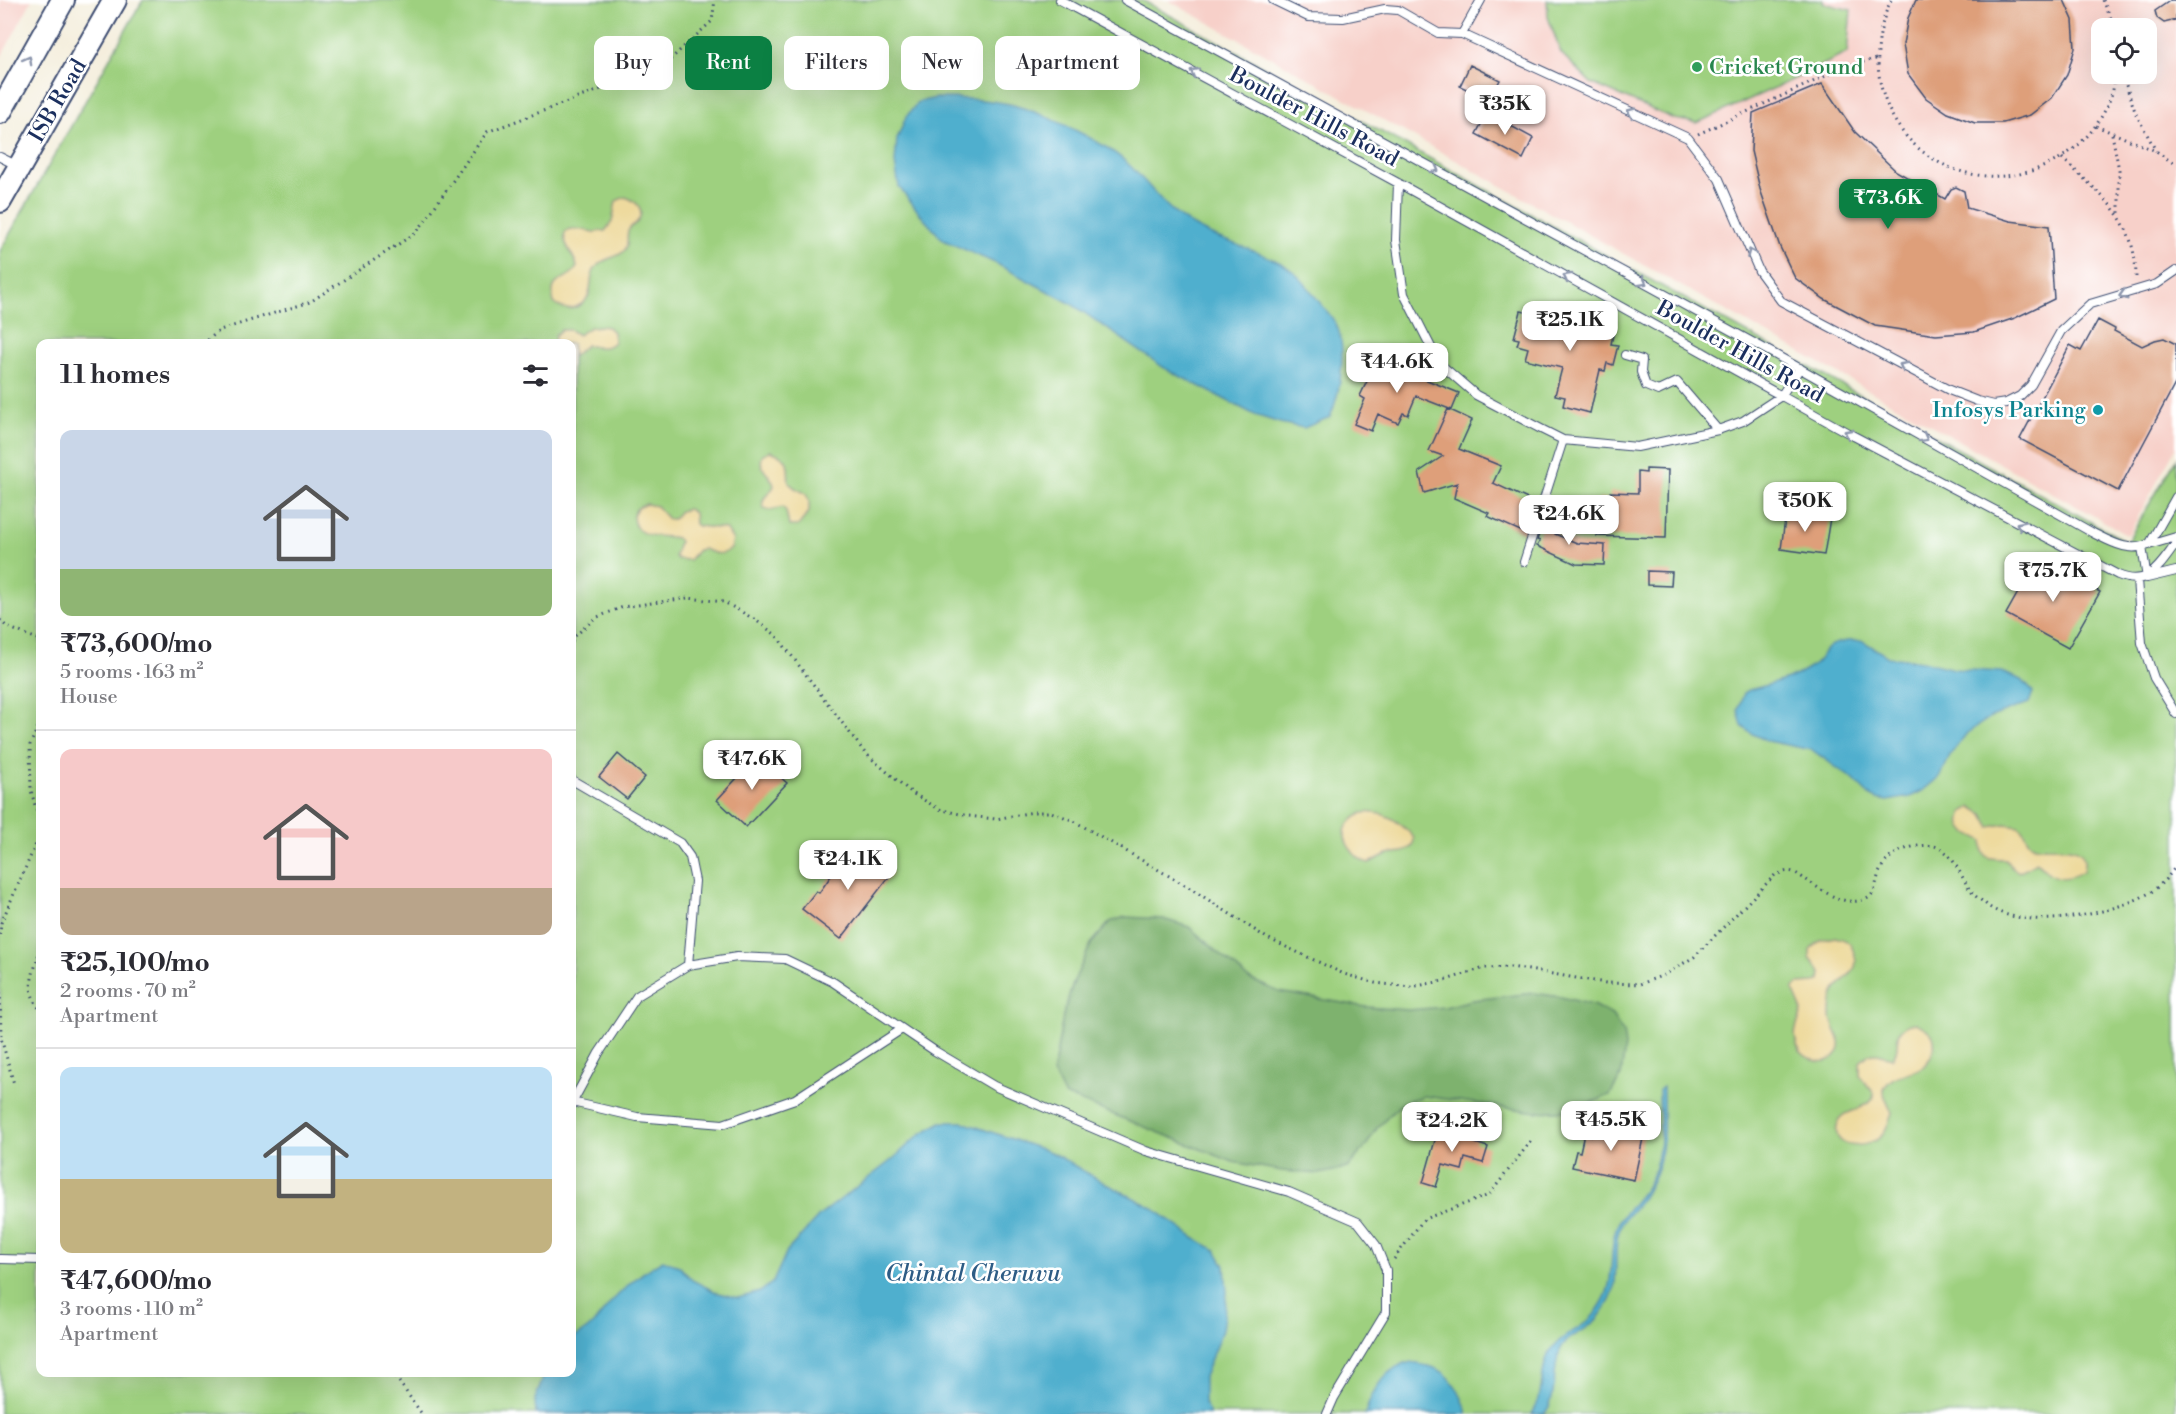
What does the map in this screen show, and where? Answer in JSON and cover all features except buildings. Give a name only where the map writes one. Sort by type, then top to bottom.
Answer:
[{"type":"main road","name":"ISB Road","points":[[0,111],[6,90],[63,0]]},
{"type":"main road","name":"ISB Road","points":[[0,201],[115,0]]},
{"type":"lane","name":"Boulder Hills Road","points":[[1060,0],[1398,183],[1780,396],[2058,545],[2118,575],[2137,580]]},
{"type":"lane","name":"Boulder Hills Road","points":[[1125,0],[1800,368],[2093,533],[2131,548],[2142,547]]},
{"type":"lane","points":[[1272,0],[1308,17],[1343,18],[1385,9],[1398,10],[1438,33],[1462,34],[1688,138],[1719,179],[1759,271],[1781,302],[1948,390],[1993,405],[2006,403],[2020,396],[2031,385],[2061,331],[2090,304],[2157,285],[2176,271]]},
{"type":"lane","points":[[1462,34],[1481,0]]},
{"type":"lane","points":[[0,157],[20,167]]},
{"type":"lane","points":[[1398,183],[1396,240],[1404,294],[1439,363],[1476,395],[1563,440],[1637,447],[1718,430],[1743,421],[1780,396],[1800,368]]},
{"type":"lane","points":[[1625,355],[1642,360],[1641,372],[1646,386],[1658,392],[1677,382],[1718,430]]},
{"type":"lane","points":[[1524,562],[1563,440]]},
{"type":"lane","points":[[2142,547],[2150,543],[2176,496]]},
{"type":"lane","points":[[2142,547],[2176,537]]},
{"type":"lane","points":[[2146,578],[2159,566],[2176,544]]},
{"type":"lane","points":[[2142,547],[2146,578]]},
{"type":"lane","points":[[2176,571],[2137,580],[2142,643],[2154,678],[2176,714]]},
{"type":"lane","points":[[576,782],[680,843],[690,857],[696,881],[688,965]]},
{"type":"lane","points":[[576,1096],[599,1053],[637,996],[688,965],[737,957],[785,958],[833,982],[935,1052],[994,1086],[1146,1151],[1289,1192],[1358,1222],[1376,1245],[1386,1270],[1386,1312],[1334,1398],[1327,1414]]},
{"type":"lane","points":[[576,1104],[637,1117],[723,1124],[795,1099],[902,1029]]},
{"type":"lane","points":[[0,1259],[36,1260]]},
{"type":"path","points":[[208,339],[220,330],[310,302],[417,232],[487,132],[663,66],[711,21],[715,0]]},
{"type":"path","points":[[1891,0],[1878,36],[1876,59],[1879,82],[1887,104],[1898,124],[1912,142],[1930,157],[1962,171],[1996,177],[2019,175],[2042,168],[2062,158],[2080,144],[2096,126],[2111,96],[2114,84]]},
{"type":"path","points":[[2103,0],[2111,18]]},
{"type":"path","points":[[1688,138],[1850,65],[1876,59]]},
{"type":"path","points":[[2126,84],[2136,114],[2156,152]]},
{"type":"path","points":[[2096,126],[2156,152],[2176,165]]},
{"type":"path","points":[[2112,133],[2119,170],[2119,213]]},
{"type":"path","points":[[2062,158],[2119,213],[2131,240],[2136,267],[2136,291]]},
{"type":"path","points":[[576,634],[595,618],[623,608],[688,598],[724,602],[776,635],[865,753],[912,793],[939,809],[968,816],[996,819],[1032,812],[1051,812],[1072,820],[1190,888],[1267,938],[1344,974],[1376,983],[1411,987],[1443,981],[1484,968],[1511,967],[1606,983],[1640,984],[1664,975],[1694,957],[1775,875],[1793,872],[1834,897],[1850,902],[1865,900],[1874,891],[1884,863],[1904,849],[1923,845],[1938,847],[1947,853],[1972,893],[1991,908],[2012,916],[2044,920],[2098,912],[2128,904],[2153,891],[2176,866]]},
{"type":"path","points":[[0,620],[7,627],[36,638]]},
{"type":"path","points":[[36,731],[30,745],[31,790],[36,809]]},
{"type":"path","points":[[0,935],[1,922],[36,844]]},
{"type":"path","points":[[36,965],[31,985],[32,999],[36,1004]]},
{"type":"path","points":[[0,986],[1,1038],[14,1084]]},
{"type":"path","points":[[1386,1270],[1424,1219],[1489,1195],[1531,1141]]},
{"type":"path","points":[[396,1377],[422,1414]]},
{"type":"shaded area","points":[[0,0],[32,0],[0,59]]},
{"type":"shaded area","points":[[1168,0],[2176,0],[2176,447],[2128,535]]},
{"type":"green space","points":[[143,0],[1142,0],[2127,542],[2176,459],[2176,1414],[0,1414],[0,251]]},
{"type":"green space","name":"Cricket Ground","points":[[1547,0],[1823,0],[1823,3],[1851,10],[1847,53],[1697,123],[1674,119],[1591,83],[1561,53],[1548,17]]},
{"type":"green space","points":[[1125,917],[1163,919],[1189,927],[1249,979],[1279,992],[1366,1007],[1408,1010],[1445,1007],[1472,1000],[1534,993],[1593,1005],[1612,1015],[1623,1032],[1625,1046],[1621,1076],[1610,1095],[1574,1110],[1537,1112],[1424,1096],[1408,1101],[1398,1107],[1377,1128],[1366,1146],[1347,1168],[1319,1174],[1282,1171],[1233,1162],[1064,1095],[1053,1073],[1064,1011],[1074,981],[1091,944],[1110,922]]},
{"type":"sand","points":[[625,197],[636,203],[641,213],[638,221],[628,231],[625,250],[604,261],[594,270],[589,293],[583,303],[570,309],[557,305],[554,303],[553,294],[556,284],[577,267],[566,244],[566,231],[575,229],[605,231],[612,222],[616,201]]},
{"type":"sand","points":[[590,327],[608,327],[613,332],[614,342],[601,347],[586,345],[576,354],[576,339],[554,339],[555,335],[561,330],[570,330],[578,335]]},
{"type":"sand","points":[[770,451],[785,459],[788,466],[789,483],[805,493],[809,500],[809,512],[798,526],[789,526],[783,507],[770,510],[764,508],[763,501],[774,486],[761,464],[761,459],[763,454]]},
{"type":"sand","points":[[646,504],[656,506],[668,519],[673,519],[680,511],[688,509],[694,513],[695,524],[698,526],[726,529],[733,540],[731,549],[720,554],[703,549],[698,550],[689,560],[677,559],[675,556],[679,542],[677,538],[650,535],[638,530],[633,517],[634,512]]},
{"type":"sand","points":[[1972,807],[1983,814],[1990,827],[2005,824],[2019,826],[2033,845],[2075,849],[2081,853],[2084,860],[2083,871],[2062,878],[2050,874],[2036,862],[2019,872],[2012,868],[2006,859],[1988,858],[1983,853],[1983,841],[1965,831],[1960,823],[1963,812]]},
{"type":"sand","points":[[1362,813],[1377,813],[1391,818],[1414,838],[1413,846],[1403,852],[1387,854],[1369,863],[1359,858],[1350,849],[1345,831],[1350,822]]},
{"type":"sand","points":[[1835,937],[1850,944],[1856,964],[1854,970],[1837,987],[1833,998],[1831,1016],[1840,1041],[1839,1050],[1831,1059],[1819,1061],[1807,1057],[1798,1048],[1795,1038],[1802,1011],[1793,990],[1798,984],[1815,983],[1820,980],[1821,973],[1810,958],[1810,950],[1821,940]]},
{"type":"sand","points":[[1916,1023],[1934,1038],[1930,1058],[1925,1065],[1896,1077],[1885,1087],[1885,1097],[1892,1114],[1882,1135],[1877,1140],[1862,1145],[1846,1144],[1837,1134],[1839,1120],[1873,1099],[1873,1092],[1860,1076],[1860,1062],[1869,1054],[1892,1058],[1902,1028]]},
{"type":"water","points":[[936,98],[1004,103],[1032,111],[1068,127],[1126,162],[1170,209],[1187,222],[1211,235],[1274,259],[1291,269],[1307,285],[1329,314],[1340,334],[1341,371],[1337,396],[1330,417],[1304,428],[1255,415],[1166,369],[1070,303],[995,263],[943,240],[899,187],[895,163],[897,139],[906,117],[918,102]]},
{"type":"water","points":[[1848,641],[1863,641],[1888,657],[1922,661],[1954,669],[2001,672],[2022,680],[2033,692],[2029,703],[1991,717],[1967,733],[1950,755],[1939,777],[1922,791],[1910,797],[1887,801],[1877,799],[1812,750],[1767,741],[1751,733],[1742,726],[1738,710],[1744,693],[1801,673],[1815,664],[1831,645]]},
{"type":"water","points":[[1663,1087],[1664,1131],[1661,1156],[1643,1197],[1620,1228],[1614,1286],[1609,1302],[1595,1321],[1569,1339],[1561,1348],[1548,1408],[1544,1414],[1532,1414],[1539,1399],[1546,1360],[1552,1348],[1589,1320],[1606,1295],[1617,1226],[1646,1187],[1656,1163],[1660,1139],[1659,1090]]},
{"type":"water","name":"Chintal Cheruvu","points":[[941,1122],[962,1122],[1053,1153],[1151,1207],[1194,1238],[1216,1250],[1225,1266],[1227,1293],[1222,1330],[1204,1377],[1204,1403],[1210,1414],[536,1414],[535,1399],[543,1377],[576,1377],[576,1336],[593,1324],[618,1295],[645,1271],[663,1260],[679,1266],[692,1280],[718,1293],[738,1298],[760,1292],[773,1282],[787,1251],[819,1216],[893,1159],[919,1135]]},
{"type":"water","points":[[1404,1363],[1428,1366],[1445,1374],[1457,1388],[1467,1414],[1365,1414],[1379,1384],[1390,1372]]},
{"type":"place","name":"Cricket Ground","points":[[1697,67]]},
{"type":"place","name":"Infosys Parking","points":[[2098,410]]}]
